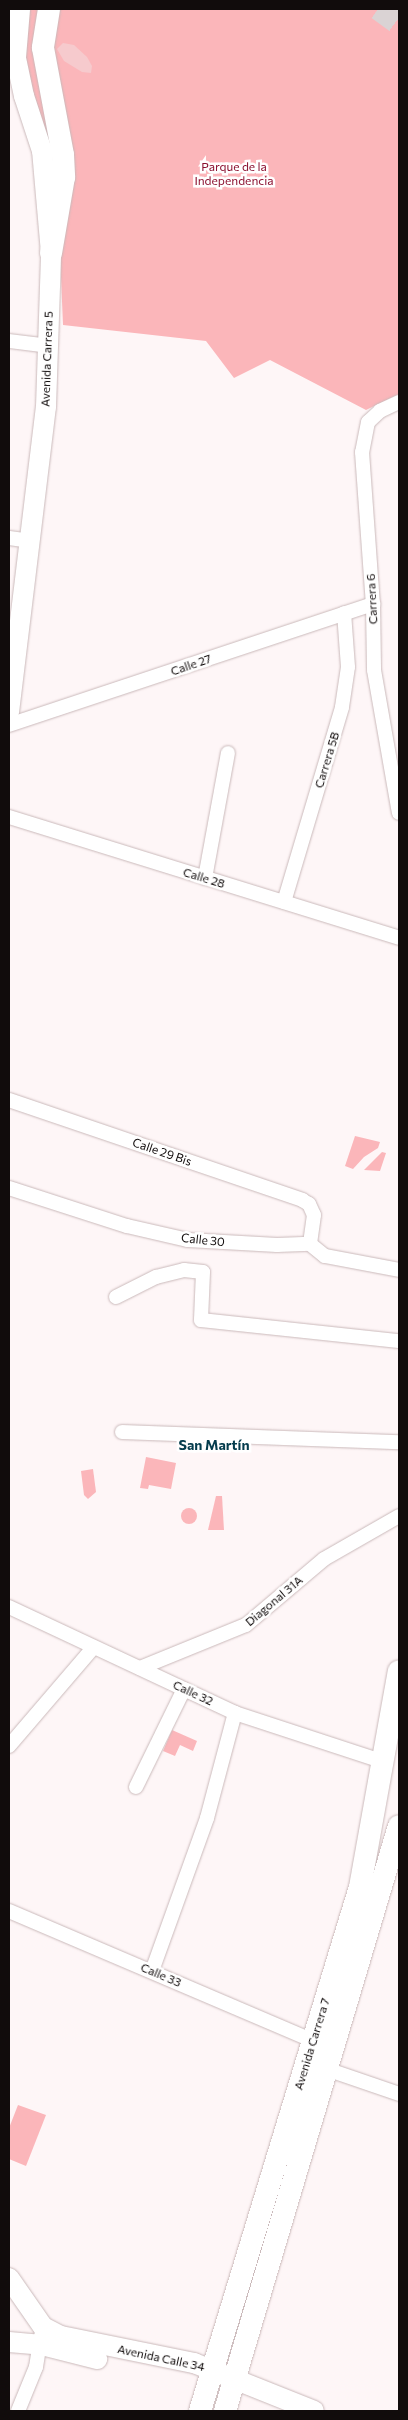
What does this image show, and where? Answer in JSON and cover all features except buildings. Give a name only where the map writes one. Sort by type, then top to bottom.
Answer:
[{"type":"main road","points":[[49,9],[43,48],[63,155],[64,177],[51,253]]},
{"type":"main road","name":"Avenida Carrera 5","points":[[9,712],[46,407],[51,253],[42,151],[20,78],[17,16]]},
{"type":"main road","name":"Avenida Carrera 7","points":[[200,2411],[361,1882],[399,1671]]},
{"type":"main road","name":"Avenida Carrera 7","points":[[225,2411],[399,1826]]},
{"type":"main road","name":"Avenida Calle 34","points":[[9,2278],[37,2319],[50,2331],[66,2338],[140,2360]]},
{"type":"main road","name":"Avenida Calle 34","points":[[9,2342],[42,2345],[140,2360],[211,2375],[235,2378],[314,2411]]},
{"type":"street","points":[[9,46],[17,16]]},
{"type":"street","points":[[9,341],[48,346]]},
{"type":"street","name":"Carrera 6","points":[[399,402],[374,415],[368,422],[363,437],[377,693],[399,813]]},
{"type":"street","points":[[9,538],[31,541]]},
{"type":"street","name":"Calle 27","points":[[9,725],[373,604]]},
{"type":"street","name":"Carrera 5B","points":[[284,902],[342,707],[348,668],[344,613]]},
{"type":"street","points":[[205,878],[228,753]]},
{"type":"street","name":"Calle 28","points":[[9,817],[399,938]]},
{"type":"street","name":"Calle 29 Bis","points":[[9,1100],[302,1200],[312,1209],[314,1222],[310,1244]]},
{"type":"street","name":"Calle 30","points":[[9,1188],[127,1226],[188,1240],[277,1245],[310,1244]]},
{"type":"street","points":[[310,1244],[325,1256],[399,1270]]},
{"type":"street","points":[[116,1297],[156,1277],[184,1270],[203,1272],[201,1320],[399,1341]]},
{"type":"street","points":[[122,1432],[399,1442]]},
{"type":"street","name":"Diagonal 31A","points":[[140,1668],[246,1625],[324,1559],[399,1516]]},
{"type":"street","name":"Calle 32","points":[[9,1607],[235,1713],[384,1762]]},
{"type":"street","points":[[9,1746],[94,1647]]},
{"type":"street","points":[[136,1787],[184,1689]]},
{"type":"street","points":[[152,1971],[207,1818],[235,1713]]},
{"type":"street","name":"Calle 33","points":[[9,1910],[312,2040]]},
{"type":"street","points":[[326,2069],[399,2094]]},
{"type":"street","points":[[18,2411],[36,2367],[42,2345],[37,2319]]},
{"type":"green space","points":[[30,9],[44,9],[56,131],[48,149],[25,63],[25,27]]},
{"type":"green space","name":"Parque de la Independencia","points":[[55,9],[399,9],[399,394],[366,410],[270,360],[234,378],[206,341],[63,325],[53,85]]},
{"type":"green space","points":[[355,1136],[380,1142],[378,1148],[364,1157],[353,1169],[345,1166]]},
{"type":"green space","points":[[382,1152],[386,1153],[380,1171],[364,1170]]},
{"type":"green space","points":[[146,1457],[176,1463],[171,1489],[149,1485],[148,1489],[140,1488]]},
{"type":"green space","points":[[93,1469],[96,1492],[88,1499],[84,1495],[81,1471]]},
{"type":"green space","points":[[216,1496],[222,1496],[224,1530],[208,1530]]},
{"type":"green space","points":[[186,1508],[192,1508],[197,1513],[195,1522],[186,1524],[181,1519],[181,1513]]},
{"type":"green space","points":[[172,1730],[197,1741],[193,1751],[180,1745],[175,1756],[163,1751]]},
{"type":"green space","points":[[18,2105],[46,2115],[26,2166],[9,2159],[9,2128]]},
{"type":"shaded area","points":[[63,43],[74,45],[87,57],[92,66],[91,73],[82,72],[64,61],[57,49]]},
{"type":"tunnel","points":[[378,9],[399,24]]},
{"type":"district","name":"San Martín","points":[[214,1445]]}]
